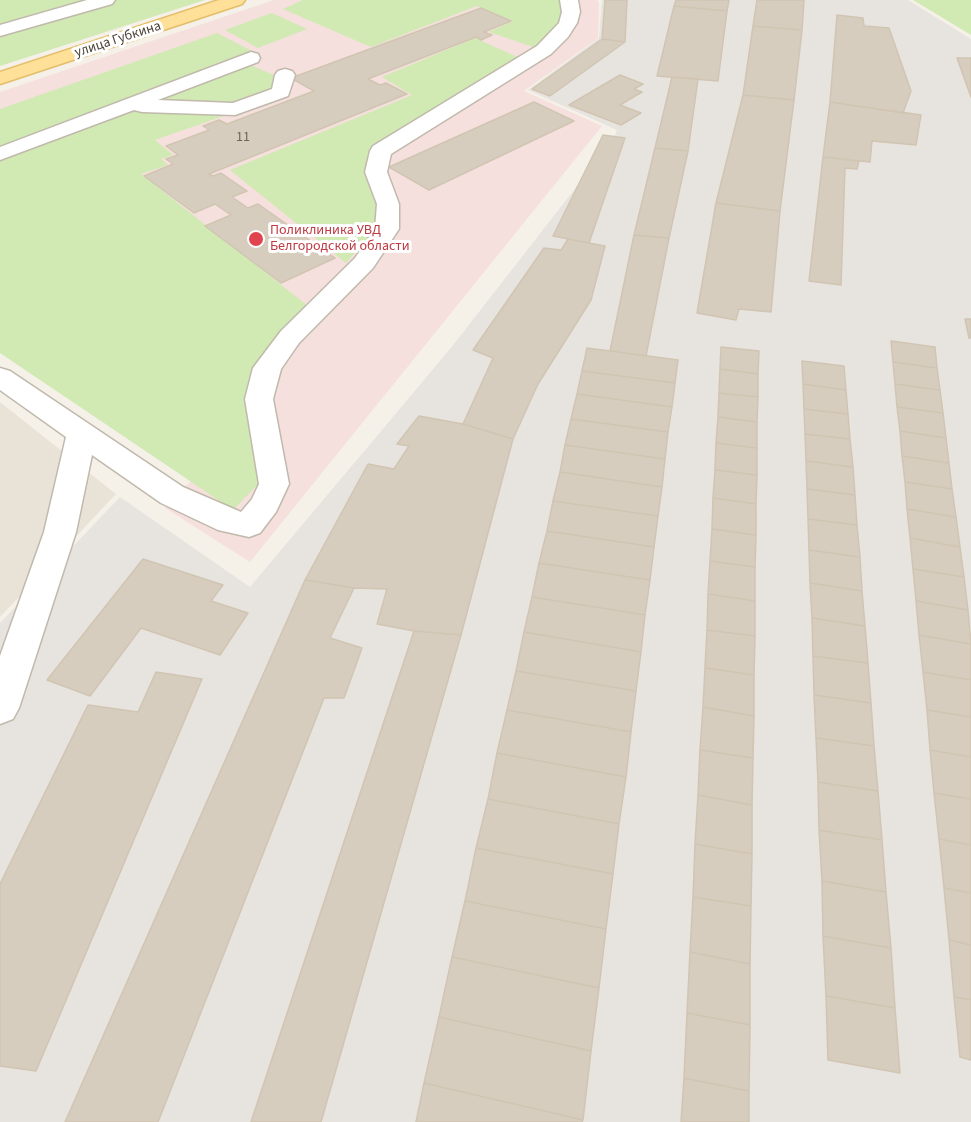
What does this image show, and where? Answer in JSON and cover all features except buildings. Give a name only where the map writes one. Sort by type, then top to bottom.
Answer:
[{"type":"main road","name":"улица Губкина","points":[[0,78],[236,0]]},
{"type":"lane","points":[[0,31],[106,0]]},
{"type":"lane","points":[[0,377],[172,495],[229,522],[249,525],[265,504],[274,484],[260,399],[267,368],[290,337],[364,263],[387,229],[388,204],[376,172],[381,151],[544,50],[562,33],[568,23],[571,12],[569,0]]},
{"type":"lane","points":[[0,154],[251,57]]},
{"type":"lane","points":[[128,105],[235,109],[281,92],[285,75]]},
{"type":"lane","points":[[0,708],[60,532],[82,433]]},
{"type":"shaded area","name":"Поликлиника УВД Белгородской области","points":[[274,0],[597,0],[599,3],[598,38],[524,91],[602,126],[250,562],[165,508],[191,481],[0,351],[0,92]]},
{"type":"shaded area","points":[[602,0],[908,0],[971,39],[971,1122],[0,1122],[0,623],[120,497],[250,587],[450,349],[613,140],[617,130],[528,90],[599,38]]},
{"type":"shaded area","points":[[0,402],[116,494],[0,617]]},
{"type":"green space","points":[[0,0],[205,0],[0,66]]},
{"type":"green space","points":[[303,0],[564,0],[563,23],[539,49],[489,32],[513,21],[477,6],[371,47],[283,9]]},
{"type":"green space","points":[[913,0],[971,0],[971,35]]},
{"type":"green space","points":[[272,13],[307,29],[258,48],[225,30]]},
{"type":"green space","points":[[217,33],[252,51],[0,151],[0,109]]},
{"type":"green space","points":[[475,38],[522,59],[373,149],[378,207],[374,231],[346,263],[230,170],[412,95],[382,77]]},
{"type":"green space","points":[[246,63],[276,76],[273,90],[232,106],[144,103]]},
{"type":"green space","points":[[129,108],[235,112],[155,140],[173,155],[161,159],[168,165],[141,174],[308,306],[265,360],[260,482],[233,510],[0,353],[0,157]]},
{"type":"place","name":"Поликлиника УВД Белгородской области","points":[[256,239]]}]
